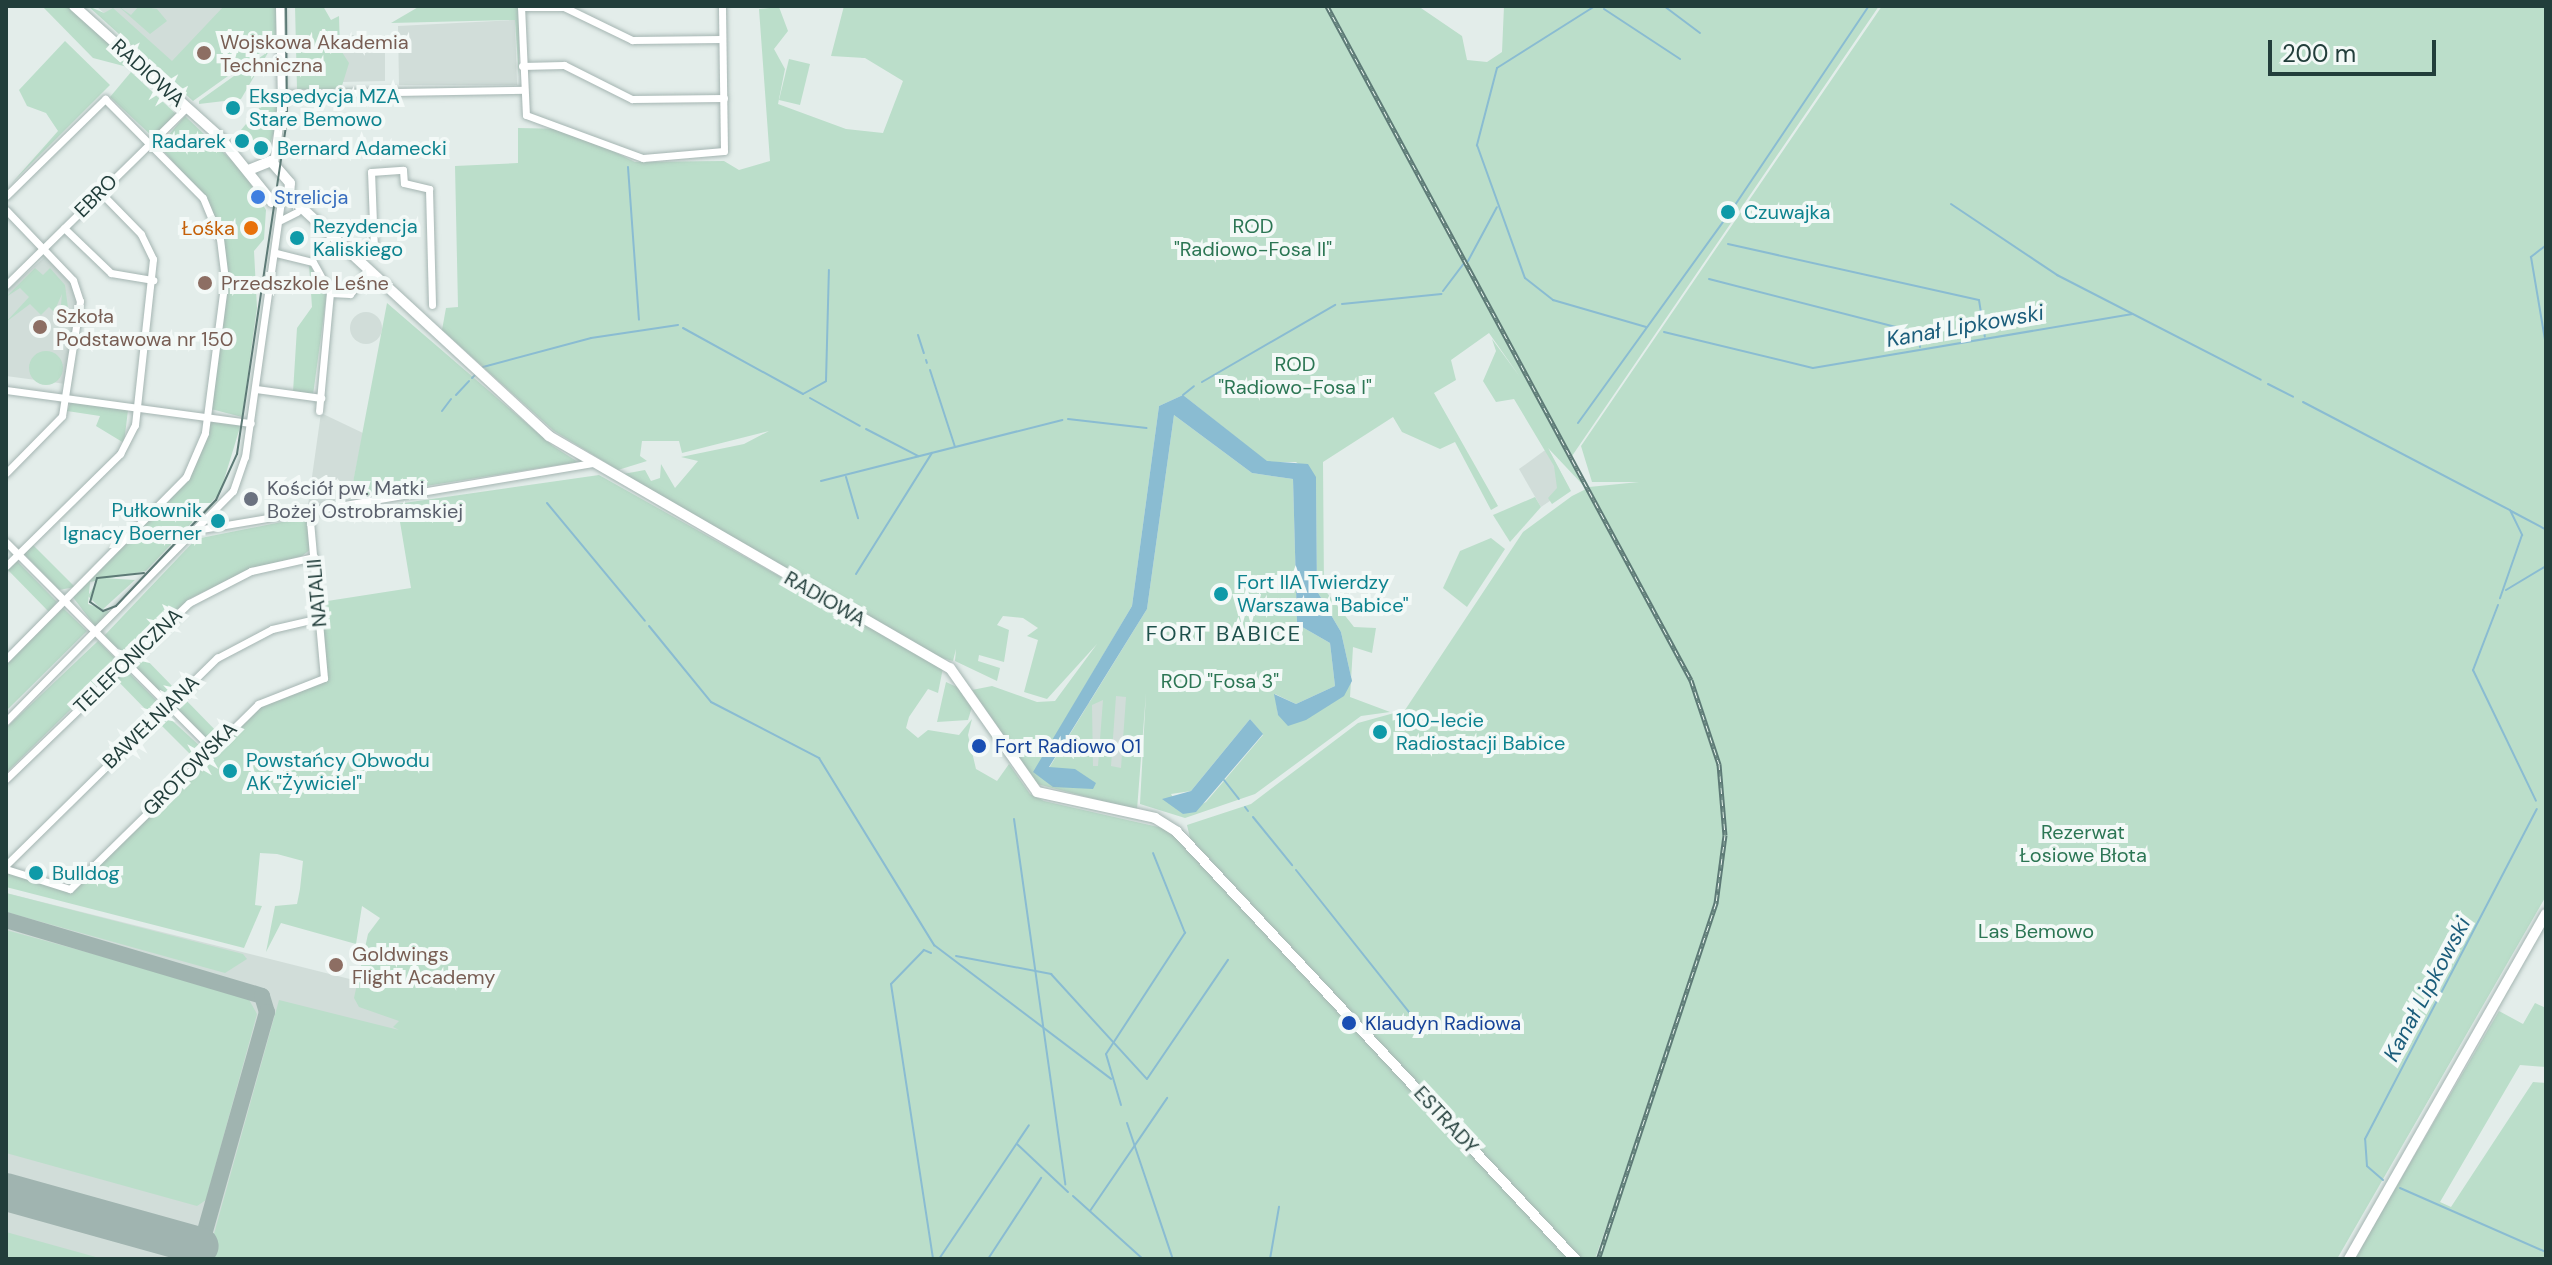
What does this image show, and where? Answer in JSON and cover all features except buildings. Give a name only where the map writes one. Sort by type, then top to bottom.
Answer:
[{"type":"main road","name":"RADIOWA","points":[[74,6],[223,140],[261,164]]},
{"type":"main road","points":[[261,164],[282,206]]},
{"type":"main road","points":[[261,164],[290,183],[282,206]]},
{"type":"main road","name":"RADIOWA","points":[[282,206],[302,215],[549,436],[950,668],[1034,789],[1171,827],[1318,981]]},
{"type":"main road","points":[[2349,1259],[2546,914]]},
{"type":"main road","name":"ESTRADY","points":[[1318,981],[1575,1259]]},
{"type":"street","points":[[261,164],[278,131],[282,94],[280,6]]},
{"type":"street","points":[[722,6],[725,147],[718,156],[643,158],[569,125],[540,124],[526,115],[521,6],[564,7],[632,40],[722,39]]},
{"type":"street","points":[[522,66],[564,65],[632,99],[724,98]]},
{"type":"street","points":[[282,94],[523,90]]},
{"type":"street","points":[[6,196],[105,99],[203,198],[222,246],[225,278],[207,417],[194,463],[176,492],[6,659]]},
{"type":"street","name":"EBRO","points":[[6,285],[186,108]]},
{"type":"street","points":[[374,249],[371,172],[403,170],[404,183],[429,189],[432,305]]},
{"type":"street","points":[[6,566],[120,454],[138,407],[153,280],[145,240],[100,192]]},
{"type":"street","points":[[6,721],[219,511],[241,472],[251,423],[282,206],[302,215]]},
{"type":"street","points":[[6,210],[44,249],[79,296],[68,398],[56,425],[6,473]]},
{"type":"street","points":[[64,228],[111,273],[153,280]]},
{"type":"street","points":[[276,253],[313,262],[330,293],[319,411]]},
{"type":"street","points":[[330,293],[350,294],[368,272]]},
{"type":"street","points":[[256,389],[321,398]]},
{"type":"street","points":[[6,390],[251,423]]},
{"type":"street","points":[[202,529],[593,463]]},
{"type":"street","points":[[219,511],[235,524]]},
{"type":"street","name":"NATALII","points":[[309,511],[325,676]]},
{"type":"street","points":[[6,542],[166,707],[211,748]]},
{"type":"street","name":"TELEFONICZNA","points":[[6,779],[125,663],[202,595],[251,571],[314,557]]},
{"type":"street","name":"BAWEŁNIANA","points":[[6,867],[166,707],[244,642],[319,618]]},
{"type":"street","name":"GROTOWSKA","points":[[6,867],[71,888],[258,704],[325,676]]},
{"type":"shaded area","name":"Wojskowa Akademia Techniczna","points":[[96,6],[267,6],[198,97]]},
{"type":"shaded area","points":[[515,20],[517,85],[399,85],[398,26]]},
{"type":"shaded area","points":[[385,35],[385,81],[342,82],[342,36]]},
{"type":"shaded area","name":"Szkoła Podstawowa nr 150","points":[[46,256],[70,281],[77,301],[66,384],[6,376],[6,291]]},
{"type":"shaded area","points":[[366,312],[377,317],[382,328],[377,339],[366,344],[355,339],[350,328],[355,317]]},
{"type":"shaded area","points":[[321,413],[363,433],[350,498],[308,505]]},
{"type":"shaded area","points":[[1548,448],[1569,488],[1541,507],[1519,469]]},
{"type":"shaded area","points":[[1127,685],[1133,777],[1061,763],[1088,703]]},
{"type":"shaded area","points":[[6,893],[613,1045],[555,1259],[6,1259]]},
{"type":"green space","points":[[42,6],[70,6],[139,70],[93,58]]},
{"type":"green space","name":"Wojskowa Akademia Techniczna","points":[[88,6],[104,13],[113,8],[172,61],[224,6],[277,6],[277,31],[274,43],[193,101]]},
{"type":"green space","points":[[118,6],[131,15],[139,6],[157,9],[167,21],[150,34]]},
{"type":"green space","points":[[295,6],[323,6],[331,20],[339,16],[340,49],[349,63],[341,89],[297,89]]},
{"type":"green space","points":[[420,6],[519,6],[519,77],[515,20],[391,23]]},
{"type":"green space","points":[[844,6],[1418,6],[1462,36],[1467,60],[1487,62],[1502,52],[1504,6],[1879,6],[1572,456],[1563,446],[1583,485],[1548,448],[1571,491],[1552,504],[1548,498],[1557,488],[1554,466],[1514,399],[1496,402],[1483,381],[1496,351],[1492,339],[1520,377],[1489,333],[1451,360],[1456,380],[1434,393],[1498,506],[1491,510],[1455,442],[1440,449],[1402,432],[1393,417],[1323,462],[1324,589],[1354,627],[1376,628],[1372,653],[1353,647],[1351,677],[1341,632],[1317,591],[1316,478],[1296,462],[1267,462],[1183,395],[1159,406],[1132,606],[1034,772],[1049,768],[1147,609],[1174,415],[1252,473],[1293,479],[1297,624],[1330,643],[1335,686],[1296,704],[1275,694],[1278,715],[1351,681],[1350,697],[1390,712],[1361,716],[1255,794],[1185,818],[1140,804],[1146,693],[1137,810],[1037,784],[972,690],[992,686],[1037,702],[1055,701],[1097,644],[1047,699],[1024,692],[1038,640],[1027,636],[1038,628],[1023,618],[1003,616],[997,625],[1009,630],[1004,662],[979,655],[978,661],[1000,668],[997,681],[955,661],[956,649],[953,661],[938,657],[623,474],[645,470],[651,481],[660,478],[661,464],[675,488],[698,461],[681,457],[744,444],[769,431],[682,453],[679,441],[642,441],[640,456],[647,461],[618,470],[554,431],[442,330],[446,308],[458,307],[455,166],[518,163],[518,128],[568,129],[635,162],[724,161],[739,170],[770,161],[759,9],[779,7],[788,31],[774,49],[785,69],[778,104],[846,129],[883,133],[903,81],[865,58],[831,56]],"holes":[[[1116,696],[1126,697],[1121,768],[1111,766]],[[1103,700],[1098,766],[1093,766],[1092,705]],[[1250,719],[1263,735],[1206,802],[1183,814],[1171,794],[1191,791]]]},
{"type":"green space","name":"Las Bemowo","points":[[1882,6],[2546,6],[2546,896],[2337,1259],[1599,1259],[1608,1222],[1595,1259],[1580,1259],[1190,838],[1187,825],[1251,804],[1358,723],[1405,710],[1523,532],[1586,489],[1610,528],[1589,487],[1639,482],[1592,482],[1581,446]]},
{"type":"green space","points":[[65,41],[110,85],[11,184],[58,131],[46,113],[27,106],[19,90]]},
{"type":"green space","points":[[269,51],[241,99],[199,104],[199,101]]},
{"type":"green space","points":[[789,59],[810,64],[800,105],[779,100]]},
{"type":"green space","points":[[131,72],[176,114],[153,137],[110,97]]},
{"type":"green space","points":[[266,100],[278,105],[274,132],[269,147],[255,149],[241,130]]},
{"type":"green space","points":[[185,116],[243,171],[266,210],[264,239],[254,251],[257,308],[242,417],[211,409],[227,290],[221,232],[208,201],[159,146]]},
{"type":"green space","points":[[309,264],[327,292],[313,395],[293,392],[297,328],[312,307]]},
{"type":"green space","points":[[35,268],[43,275],[50,268],[65,285],[69,316],[60,315],[62,294],[54,312],[49,307],[41,315],[30,304],[6,322],[29,297],[20,288],[6,297]]},
{"type":"green space","points":[[387,303],[553,446],[578,462],[350,498]]},
{"type":"green space","points":[[46,351],[58,356],[63,368],[58,380],[46,385],[34,380],[29,368],[34,356]]},
{"type":"green space","points":[[71,402],[128,410],[124,443],[96,426],[100,416],[67,411]]},
{"type":"green space","points":[[209,422],[241,424],[220,493],[146,571],[90,582],[88,604],[113,613],[95,626],[72,596],[177,492]]},
{"type":"green space","points":[[599,475],[943,668],[938,693],[928,689],[909,717],[906,728],[918,738],[928,730],[959,735],[972,719],[968,735],[976,769],[997,781],[1009,764],[1030,794],[1044,801],[1167,829],[1569,1259],[207,1259],[279,1000],[399,1030],[393,1027],[399,1021],[359,1007],[354,998],[368,934],[380,918],[362,906],[356,944],[281,923],[266,952],[275,906],[297,904],[300,889],[303,861],[277,854],[260,853],[255,905],[262,906],[244,948],[6,887],[6,871],[67,891],[263,703],[327,679],[321,602],[411,588],[397,504]]},
{"type":"green space","points":[[1535,497],[1541,507],[1510,542],[1493,515]]},
{"type":"green space","points":[[307,517],[311,549],[302,556],[251,569],[189,599],[128,656],[103,637],[196,539]]},
{"type":"green space","points":[[1491,538],[1505,549],[1467,607],[1443,588],[1460,551]]},
{"type":"green space","points":[[33,545],[75,587],[59,590],[24,554]]},
{"type":"green space","points":[[17,561],[57,602],[49,612],[7,569]]},
{"type":"green space","points":[[98,579],[135,580],[102,610],[88,596]]},
{"type":"green space","points":[[63,608],[87,631],[6,711],[6,663]]},
{"type":"green space","points":[[98,641],[119,662],[6,773],[6,728]]},
{"type":"green space","points":[[139,652],[177,691],[168,698],[146,680],[131,661]]},
{"type":"green space","points":[[125,669],[161,705],[152,716],[113,676]]},
{"type":"green space","points":[[954,678],[979,714],[972,707],[968,720],[937,722],[946,682],[959,688]]},
{"type":"green space","points":[[182,696],[221,736],[210,742],[173,708]]},
{"type":"green space","points":[[166,715],[201,747],[196,760],[157,721]]},
{"type":"green space","points":[[6,893],[243,954],[247,959],[225,973],[6,912]]},
{"type":"green space","points":[[6,930],[247,996],[257,1014],[206,1200],[197,1206],[6,1153]]},
{"type":"green space","points":[[2535,1003],[2546,1008],[2546,1067],[2520,1065],[2440,1202],[2451,1207],[2533,1082],[2546,1083],[2546,1259],[2354,1259],[2499,1011],[2523,1024]]},
{"type":"green space","points":[[6,1232],[103,1259],[6,1259]]},
{"type":"water","points":[[1183,395],[1267,461],[1308,464],[1316,477],[1317,591],[1341,632],[1352,681],[1344,696],[1306,720],[1288,726],[1278,715],[1274,694],[1296,704],[1335,686],[1330,643],[1297,624],[1293,479],[1252,473],[1174,415],[1147,609],[1049,767],[1075,769],[1096,783],[1093,789],[1053,787],[1033,772],[1132,606],[1159,406]]},
{"type":"water","points":[[1250,719],[1263,734],[1196,812],[1183,814],[1162,799],[1191,791]]},
{"type":"waterway","name":"Kanał Lipkowski","points":[[1595,6],[1497,68],[1477,145],[1525,278],[1553,300],[1646,327]]},
{"type":"waterway","points":[[1664,6],[1700,33]]},
{"type":"waterway","points":[[1731,211],[1869,6]]},
{"type":"waterway","points":[[1604,9],[1680,59]]},
{"type":"waterway","points":[[628,167],[639,320]]},
{"type":"waterway","points":[[1951,204],[2057,275],[2261,380]]},
{"type":"waterway","points":[[1468,261],[1497,207]]},
{"type":"waterway","points":[[1578,423],[1723,222]]},
{"type":"waterway","points":[[1728,244],[1979,300],[1985,337]]},
{"type":"waterway","points":[[2545,246],[2531,257],[2546,346]]},
{"type":"waterway","points":[[1443,291],[1463,264]]},
{"type":"waterway","points":[[683,328],[803,394],[826,381],[829,270]]},
{"type":"waterway","points":[[1709,279],[1919,333],[1920,347]]},
{"type":"waterway","points":[[1342,304],[1441,294]]},
{"type":"waterway","points":[[1202,382],[1335,305]]},
{"type":"waterway","name":"Kanał Lipkowski","points":[[1664,332],[1813,368],[2132,314]]},
{"type":"waterway","points":[[483,367],[591,338],[678,325]]},
{"type":"waterway","points":[[918,335],[924,353]]},
{"type":"waterway","points":[[930,370],[955,447]]},
{"type":"waterway","points":[[472,378],[475,375]]},
{"type":"waterway","points":[[456,395],[469,381]]},
{"type":"waterway","name":"Kanał Lipkowski","points":[[2268,384],[2293,397]]},
{"type":"waterway","points":[[1183,395],[1194,386]]},
{"type":"waterway","points":[[810,398],[860,426]]},
{"type":"waterway","points":[[442,411],[451,399]]},
{"type":"waterway","name":"Kanał Lipkowski","points":[[2303,402],[2510,510],[2522,535],[2500,598]]},
{"type":"waterway","points":[[1068,419],[1146,428]]},
{"type":"waterway","points":[[821,481],[1062,420]]},
{"type":"waterway","points":[[866,429],[918,456]]},
{"type":"waterway","points":[[856,574],[932,453]]},
{"type":"waterway","points":[[846,477],[858,518]]},
{"type":"waterway","points":[[547,503],[645,621]]},
{"type":"waterway","points":[[2511,511],[2546,530]]},
{"type":"waterway","points":[[2506,590],[2546,566]]},
{"type":"waterway","name":"Kanał Lipkowski","points":[[2498,605],[2473,670],[2536,801]]},
{"type":"waterway","points":[[649,626],[711,702],[819,758],[934,945],[1111,1079]]},
{"type":"waterway","points":[[1224,780],[1239,799]]},
{"type":"waterway","points":[[1245,807],[1248,811]]},
{"type":"waterway","name":"Kanał Lipkowski","points":[[2383,1180],[2367,1166],[2365,1139],[2537,809]]},
{"type":"waterway","points":[[1253,817],[1292,865]]},
{"type":"waterway","points":[[1014,819],[1065,1184]]},
{"type":"waterway","points":[[1121,1105],[1106,1054],[1185,933],[1153,853]]},
{"type":"waterway","points":[[1296,870],[1417,1022]]},
{"type":"waterway","points":[[931,953],[924,950],[891,984],[933,1259]]},
{"type":"waterway","points":[[956,956],[1051,974],[1147,1079],[1228,960]]},
{"type":"waterway","points":[[1090,1211],[1167,1098]]},
{"type":"waterway","points":[[1127,1123],[1172,1257]]},
{"type":"waterway","points":[[939,1259],[1029,1125]]},
{"type":"waterway","points":[[1017,1144],[1068,1192]]},
{"type":"waterway","points":[[988,1259],[1041,1178]]},
{"type":"waterway","name":"Kanał Lipkowski","points":[[2400,1188],[2546,1252]]},
{"type":"waterway","points":[[1073,1196],[1143,1259]]},
{"type":"waterway","points":[[1270,1259],[1279,1207]]},
{"type":"taxiway","points":[[6,920],[262,996],[267,1012],[197,1259]]},
{"type":"runway","points":[[6,1192],[200,1246]]},
{"type":"tram line","points":[[144,573],[97,578],[90,602],[103,611],[116,606],[216,500],[237,454],[287,120],[286,6]]},
{"type":"railway","points":[[1327,6],[1691,680],[1719,764],[1725,835],[1716,903],[1598,1259]]},
{"type":"place","name":"Wojskowa Akademia Techniczna","points":[[204,53]]},
{"type":"place","name":"Ekspedycja MZA Stare Bemowo","points":[[233,108]]},
{"type":"place","name":"Radarek","points":[[242,141]]},
{"type":"place","name":"Bernard Adamecki","points":[[261,148]]},
{"type":"place","name":"Strelicja","points":[[258,197]]},
{"type":"place","name":"Czuwajka","points":[[1728,212]]},
{"type":"place","name":"Łośka","points":[[251,228]]},
{"type":"place","name":"Rezydencja Kaliskiego","points":[[297,238]]},
{"type":"place","name":"Przedszkole Leśne","points":[[205,283]]},
{"type":"place","name":"Szkoła Podstawowa nr 150","points":[[40,327]]},
{"type":"place","name":"Kościół pw. Matki Bożej Ostrobramskiej","points":[[251,499]]},
{"type":"place","name":"Pułkownik Ignacy Boerner","points":[[218,521]]},
{"type":"place","name":"Fort IIA Twierdzy Warszawa \"Babice\"","points":[[1221,594]]},
{"type":"place","name":"100-lecie Radiostacji Babice","points":[[1380,732]]},
{"type":"place","name":"Fort Radiowo 01","points":[[979,746]]},
{"type":"place","name":"Powstańcy Obwodu AK \"Żywiciel\"","points":[[230,771]]},
{"type":"place","name":"Bulldog","points":[[36,873]]},
{"type":"place","name":"Goldwings Flight Academy","points":[[336,965]]},
{"type":"place","name":"Klaudyn Radiowa","points":[[1349,1023]]},
{"type":"district","name":"FORT BABICE","points":[[1224,634]]},
{"type":"park label","name":"ROD \"Radiowo-Fosa II\"","points":[[1253,238]]},
{"type":"park label","name":"ROD \"Radiowo-Fosa I\"","points":[[1295,376]]},
{"type":"park label","name":"ROD \"Fosa 3\"","points":[[1220,681]]},
{"type":"park label","name":"Rezerwat Łosiowe Błota","points":[[2083,844]]}]
